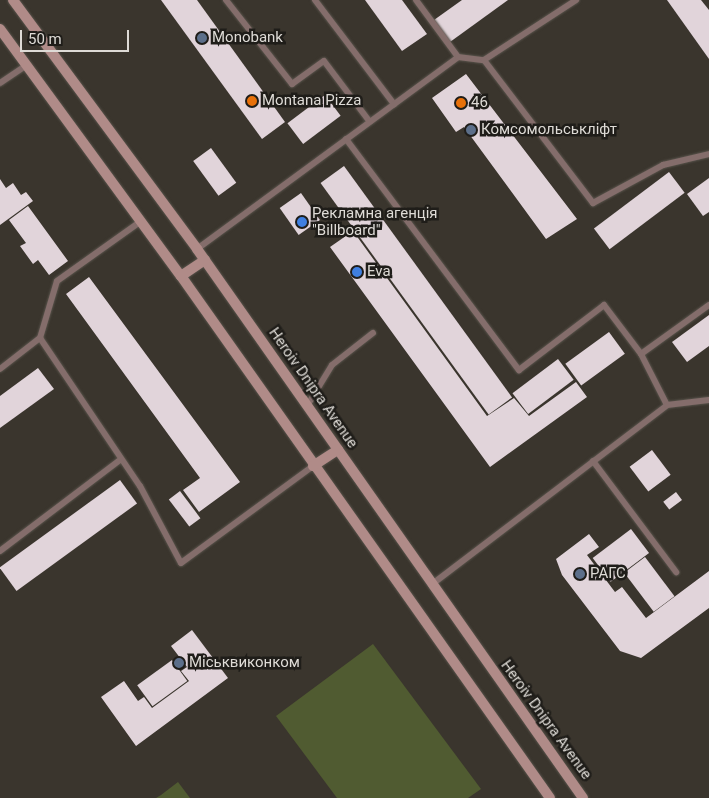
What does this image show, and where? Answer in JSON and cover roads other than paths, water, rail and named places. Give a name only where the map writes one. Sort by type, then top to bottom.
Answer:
[{"type":"street","name":"Heroiv Dnipra Avenue","points":[[14,0],[205,260],[430,585],[583,798]]},
{"type":"street","points":[[0,29],[181,276],[313,466],[550,798]]},
{"type":"street","points":[[181,276],[205,260]]},
{"type":"street","points":[[313,466],[338,450]]},
{"type":"lane","points":[[226,0],[292,84],[324,61],[370,122]]},
{"type":"lane","points":[[315,0],[394,104]]},
{"type":"lane","points":[[416,0],[458,57]]},
{"type":"lane","points":[[197,249],[458,57],[484,60],[576,0]]},
{"type":"lane","points":[[484,60],[594,203],[663,165],[709,154]]},
{"type":"lane","points":[[0,83],[27,65]]},
{"type":"lane","points":[[346,139],[519,370],[604,305],[641,354],[666,405]]},
{"type":"lane","points":[[0,369],[40,338],[57,281],[141,221]]},
{"type":"lane","points":[[641,354],[709,305]]},
{"type":"lane","points":[[307,406],[332,365],[372,333]]},
{"type":"lane","points":[[40,338],[121,459],[181,563],[313,466]]},
{"type":"lane","points":[[430,585],[666,405],[709,400]]},
{"type":"lane","points":[[0,551],[121,459]]},
{"type":"lane","points":[[593,461],[676,572]]},
{"type":"place","name":"Monobank","points":[[202,38]]},
{"type":"place","name":"Montana Pizza","points":[[252,101]]},
{"type":"place","name":"46","points":[[461,103]]},
{"type":"place","name":"Комсомольськліфт","points":[[471,130]]},
{"type":"place","name":"Рекламна агенція \"Billboard\"","points":[[302,222]]},
{"type":"place","name":"Eva","points":[[357,272]]},
{"type":"place","name":"РАГС","points":[[580,574]]},
{"type":"place","name":"Міськвиконком","points":[[179,663]]}]
